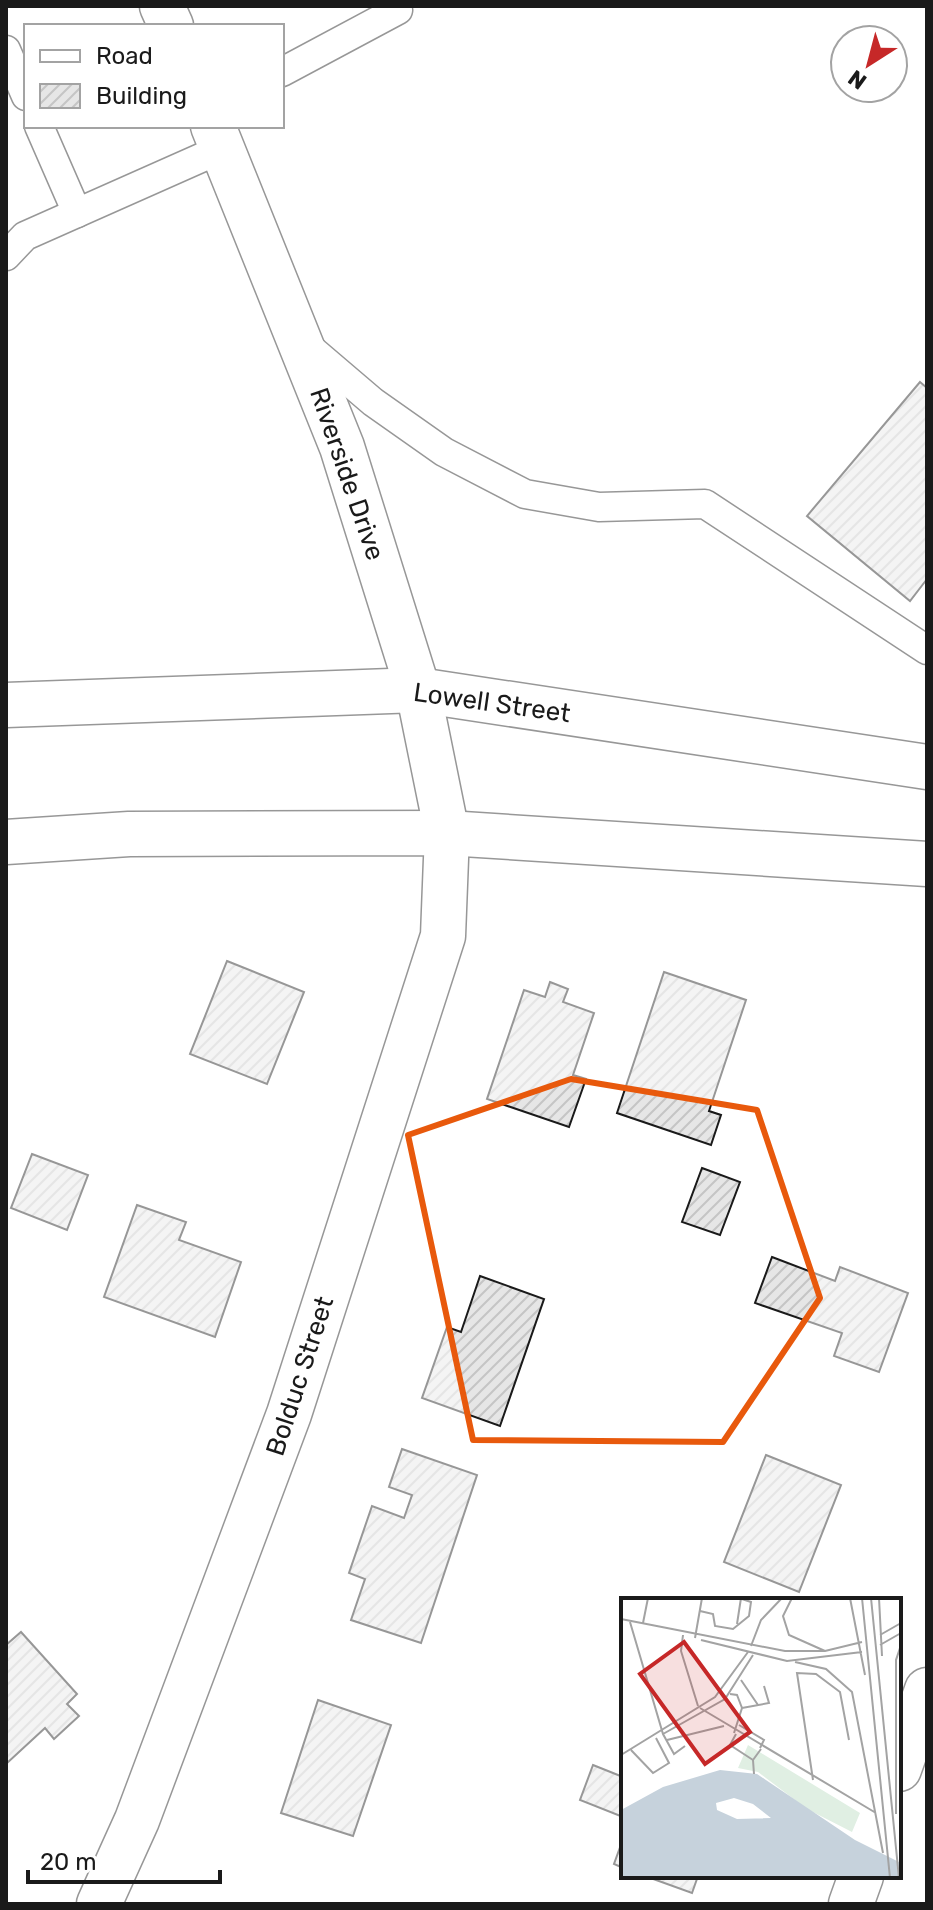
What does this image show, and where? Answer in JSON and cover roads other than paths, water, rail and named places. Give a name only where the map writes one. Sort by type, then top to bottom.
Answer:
[{"type":"main road","name":"Riverside Drive","points":[[217,137],[342,447],[418,690],[447,833]]},
{"type":"main road","name":"Lowell Street","points":[[6,705],[418,690],[927,767]]},
{"type":"main road","points":[[6,842],[129,834],[447,833],[927,864]]},
{"type":"main road","name":"Bolduc Street","points":[[99,1904],[137,1820],[289,1414],[443,936],[447,833]]},
{"type":"main road","points":[[901,1763],[927,1690]]},
{"type":"main road","points":[[851,1904],[860,1878]]},
{"type":"lane","points":[[284,71],[397,8]]},
{"type":"lane","points":[[6,50],[24,91]]},
{"type":"lane","points":[[40,128],[77,213]]},
{"type":"lane","points":[[6,256],[25,236],[77,213],[217,137]]},
{"type":"lane","points":[[298,338],[373,402],[444,452],[525,494],[599,507],[705,504],[927,650]]}]
